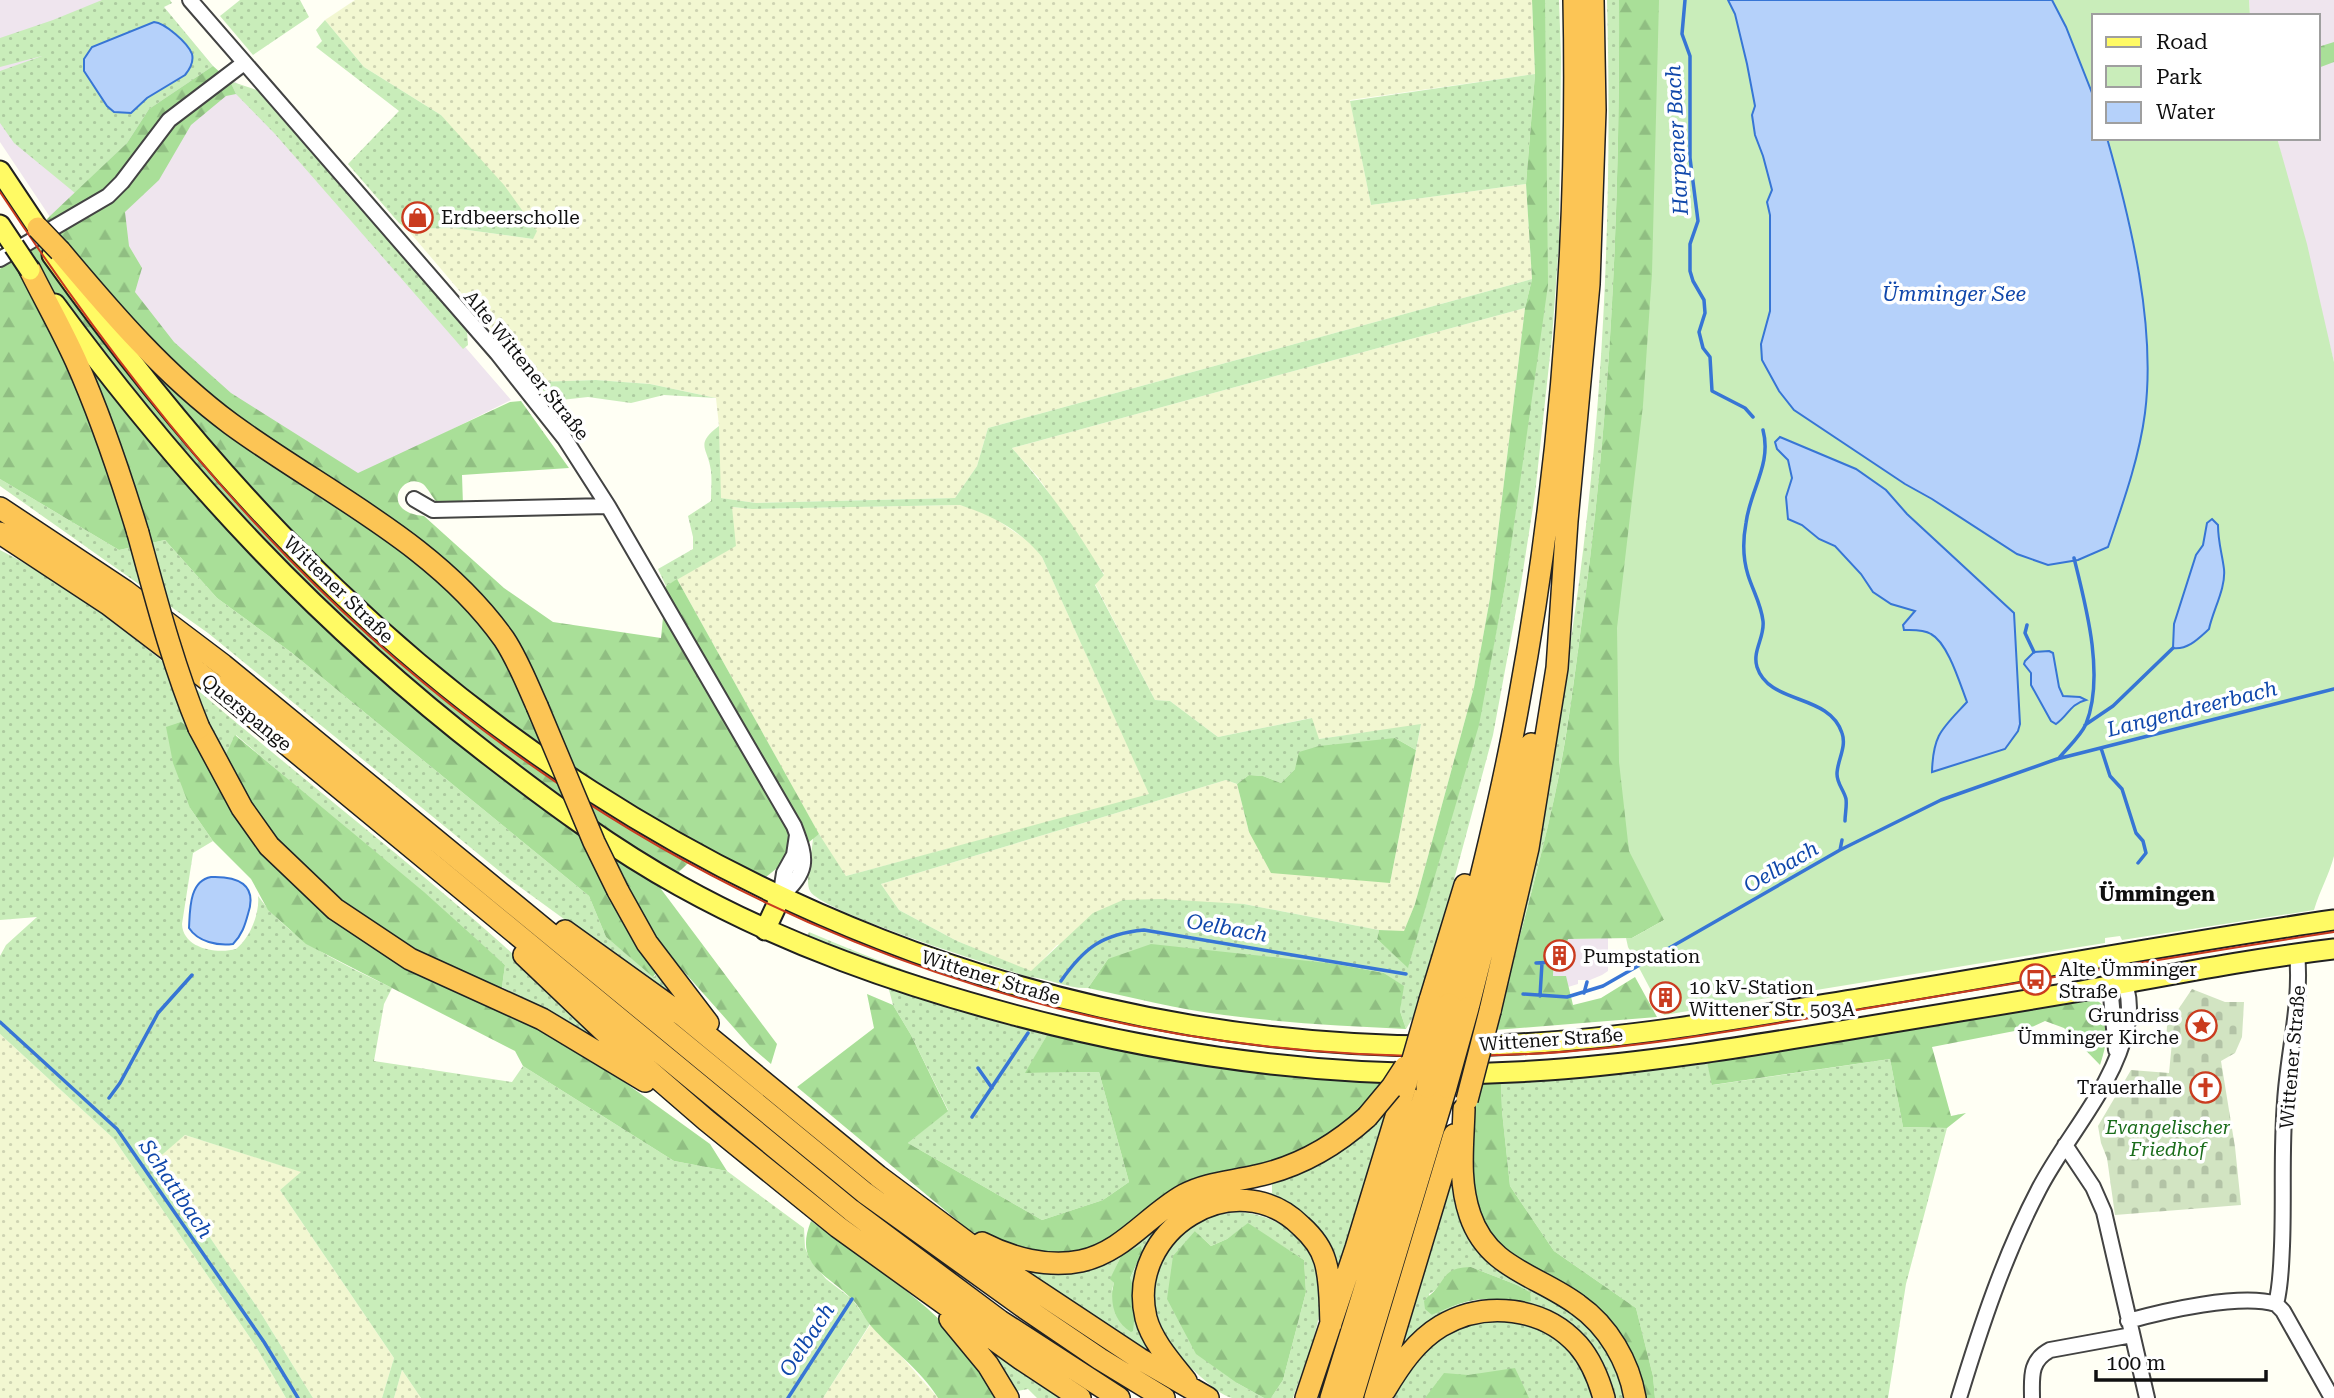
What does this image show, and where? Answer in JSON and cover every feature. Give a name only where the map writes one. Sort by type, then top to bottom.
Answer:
[{"type":"highway","points":[[1352,1398],[1436,1087],[1449,1004],[1494,824],[1518,705],[1554,466],[1567,339],[1572,249],[1574,0]]},
{"type":"highway","points":[[1375,1398],[1453,1138],[1466,1105],[1490,1011],[1528,848],[1557,668],[1567,521],[1589,284],[1594,124],[1593,0]]},
{"type":"highway","points":[[38,228],[56,253],[117,320],[176,378],[229,422],[286,463],[386,527],[463,591],[505,640],[519,665],[594,842],[647,943],[672,979],[748,1069],[864,1193],[1000,1321],[1119,1398]]},
{"type":"highway","points":[[30,270],[86,385],[120,472],[165,632],[199,728],[242,808],[262,836],[335,909],[410,959],[542,1019],[591,1046],[706,1120]]},
{"type":"highway","name":"Querspange","points":[[0,508],[69,552],[196,644],[436,841]]},
{"type":"highway","points":[[864,1193],[924,1212],[992,1248],[1014,1256],[1052,1263],[1082,1261],[1119,1244],[1186,1194],[1218,1183],[1278,1171],[1305,1160],[1347,1136],[1392,1087],[1449,1004],[1527,763],[1567,521]]},
{"type":"highway","name":"Querspange","points":[[0,533],[108,604],[184,661],[483,906]]},
{"type":"highway","points":[[436,841],[682,1015],[748,1069]]},
{"type":"highway","points":[[436,841],[727,1095]]},
{"type":"highway","points":[[483,906],[727,1095],[1025,1308],[1164,1398]]},
{"type":"highway","points":[[483,906],[530,961],[609,1036],[706,1120],[838,1227],[1080,1398]]},
{"type":"highway","points":[[1306,1398],[1416,1050]]},
{"type":"highway","points":[[1331,1398],[1436,1087]]},
{"type":"highway","points":[[1466,1105],[1461,1167],[1471,1217],[1481,1238],[1499,1259],[1578,1304],[1601,1326],[1624,1360],[1635,1398]]},
{"type":"highway","points":[[1200,1393],[1166,1356],[1146,1319],[1144,1283],[1153,1257],[1170,1230],[1183,1218],[1203,1207],[1220,1202],[1250,1201],[1278,1210],[1294,1219],[1318,1245],[1325,1259],[1331,1324]]},
{"type":"highway","points":[[924,1212],[989,1259],[1128,1351],[1200,1393]]},
{"type":"highway","points":[[900,1273],[950,1319],[974,1346],[1008,1398]]},
{"type":"highway","points":[[1381,1398],[1402,1363],[1420,1341],[1457,1317],[1491,1310],[1532,1315],[1564,1332],[1587,1357],[1596,1373],[1604,1398]]},
{"type":"main road","points":[[0,171],[38,228]]},
{"type":"main road","name":"Wittener Straße","points":[[0,225],[105,371],[194,479],[274,567],[362,651],[435,714],[593,833],[678,885],[765,930],[897,981],[990,1009],[1178,1053],[1255,1064],[1386,1073],[1509,1072],[1656,1059],[2334,949]]},
{"type":"main road","name":"Wittener Straße","points":[[56,253],[132,365],[227,476],[335,589],[397,645],[514,739],[570,778],[685,848],[780,898],[933,960],[988,978],[1150,1019],[1233,1032],[1364,1044],[1513,1045],[1746,1018],[2334,919]]},
{"type":"main road","points":[[765,930],[780,898]]},
{"type":"street","name":"Alte Wittener Straße","points":[[190,0],[504,362],[565,439],[608,506],[797,833],[804,850],[804,860],[798,880],[780,898]]},
{"type":"street","points":[[0,260],[108,196],[122,182],[169,120],[244,64]]},
{"type":"street","points":[[414,499],[433,510],[608,506]]},
{"type":"street","name":"Wittener Straße","points":[[2276,1304],[2281,1275],[2284,1203],[2284,1104],[2300,976],[2297,953]]},
{"type":"street","points":[[1959,1398],[1981,1325],[2003,1266],[2039,1188],[2103,1086],[2116,1058],[2118,984],[2112,955]]},
{"type":"street","points":[[2065,1145],[2093,1187],[2104,1212],[2147,1398]]},
{"type":"street","points":[[2032,1398],[2033,1367],[2036,1360],[2049,1350],[2130,1328],[2166,1311],[2234,1302],[2276,1304],[2283,1311],[2332,1398]]},
{"type":"shaded area","points":[[0,0],[158,0],[218,72],[181,118],[235,81],[511,400],[354,478],[236,401],[171,342],[50,217],[0,142]]},
{"type":"shaded area","points":[[2249,0],[2334,0],[2334,362],[2278,140],[2320,140],[2320,14],[2250,14]]},
{"type":"shaded area","points":[[1608,938],[1608,971],[1590,980],[1578,980],[1578,984],[1568,987],[1565,976],[1553,976],[1554,949],[1567,939]]},
{"type":"green space","points":[[102,0],[170,0],[172,3],[164,7],[213,66],[149,109],[127,143],[75,193],[14,143],[0,123],[0,71],[42,56],[0,67],[0,38]]},
{"type":"green space","points":[[240,0],[300,0],[309,17],[253,55],[220,16]]},
{"type":"green space","points":[[355,0],[1532,0],[1535,74],[1350,100],[1371,205],[1526,184],[1532,279],[988,428],[977,466],[955,498],[756,503],[720,498],[716,398],[650,384],[596,380],[537,382],[407,229],[453,228],[533,239],[441,115],[364,67],[325,20]]},
{"type":"green space","points":[[1532,0],[1545,0],[1548,285],[1506,581],[1479,725],[1408,968],[1377,939],[1379,930],[1404,931],[1415,904],[1474,687],[1490,598],[1525,308],[1532,279],[1526,184],[1535,74]]},
{"type":"green space","points":[[1545,0],[1559,0],[1559,244],[1535,494],[1493,735],[1420,1006],[1406,1029],[1400,1011],[1403,986],[1384,973],[1336,964],[1108,959],[1088,988],[1081,988],[1029,977],[949,951],[876,925],[821,900],[808,886],[813,837],[819,834],[846,876],[1149,794],[1042,557],[1025,539],[983,514],[960,505],[752,509],[732,507],[736,546],[666,586],[658,569],[693,549],[688,516],[711,501],[711,471],[704,447],[711,432],[719,426],[721,498],[756,503],[955,498],[977,466],[988,428],[1532,279],[1525,308],[1012,448],[1061,509],[1104,575],[1095,585],[1155,700],[1170,701],[1218,737],[1312,718],[1319,739],[1421,724],[1416,750],[1395,738],[1295,769],[1281,783],[1263,776],[1249,775],[1237,784],[1226,780],[881,884],[899,910],[957,941],[1031,971],[1093,913],[1123,900],[1160,899],[1244,904],[1379,930],[1377,939],[1408,967],[1478,725],[1506,581],[1518,491],[1545,166]]},
{"type":"green space","points":[[1607,0],[1619,0],[1618,152],[1612,304],[1593,531],[1559,775],[1542,852],[1500,1009],[1559,713],[1588,504],[1606,252]]},
{"type":"green space","points":[[1619,0],[1659,0],[1772,860],[1632,938],[1568,939],[1566,949],[1554,949],[1553,976],[1566,976],[1573,1005],[1601,998],[1635,977],[1657,1017],[1495,1030],[1559,775],[1593,531],[1612,304],[1618,152]]},
{"type":"green space","points":[[1659,0],[2249,0],[2250,14],[2092,14],[2092,140],[2278,140],[2307,244],[2334,362],[2334,856],[2314,910],[2122,940],[2120,936],[2105,938],[2105,943],[1664,1015],[1628,947],[1626,938],[1632,938],[1664,920],[1629,851],[1619,762],[1617,628],[1643,405],[1652,273]]},
{"type":"green space","points":[[325,20],[364,67],[441,115],[504,185],[537,231],[533,239],[453,228],[407,229],[399,223],[348,164],[399,111],[316,47],[322,41],[316,30]]},
{"type":"green space","points":[[2334,42],[2334,62],[2320,67],[2320,46]]},
{"type":"green space","points":[[213,66],[230,81],[236,94],[226,96],[191,125],[159,180],[125,212],[129,246],[142,268],[135,292],[174,342],[231,393],[358,473],[510,402],[521,401],[569,468],[462,475],[463,505],[440,506],[423,484],[415,481],[402,487],[398,500],[401,507],[410,513],[424,516],[504,588],[553,622],[661,638],[666,586],[677,579],[819,834],[766,877],[705,847],[661,889],[777,1044],[771,1064],[750,1046],[670,956],[653,977],[606,937],[589,896],[292,653],[217,598],[165,540],[119,550],[0,479],[0,269],[50,216],[127,143],[149,109]]},
{"type":"green space","points":[[1535,74],[1526,184],[1371,205],[1350,101]]},
{"type":"green space","points":[[230,81],[257,90],[467,331],[468,345],[463,349],[275,134],[236,94]]},
{"type":"green space","points":[[1525,308],[1490,598],[1474,687],[1415,904],[1404,932],[1379,930],[1244,904],[1057,945],[1031,972],[957,941],[899,910],[881,884],[1226,780],[1237,784],[1249,832],[1390,883],[1421,725],[1318,739],[1311,718],[1218,737],[1170,701],[1155,700],[1095,584],[1104,574],[1038,477],[1012,448]]},
{"type":"green space","points":[[596,380],[650,384],[716,398],[664,395],[631,403],[588,397],[552,401],[536,382]]},
{"type":"green space","points":[[0,479],[119,550],[165,540],[217,598],[292,653],[589,896],[606,937],[654,977],[657,973],[670,990],[667,994],[509,879],[208,633],[0,486]]},
{"type":"green space","points":[[960,505],[987,513],[1031,543],[1042,557],[1150,795],[846,876],[827,849],[677,579],[735,546],[731,507],[752,509]]},
{"type":"green space","points":[[0,550],[67,590],[164,663],[472,918],[526,966],[594,1033],[591,1037],[502,987],[505,965],[236,735],[226,755],[190,808],[213,841],[193,853],[182,924],[188,939],[211,950],[236,949],[253,925],[258,896],[286,927],[302,939],[392,988],[384,1004],[374,1061],[512,1082],[523,1066],[674,1161],[727,1171],[804,1228],[805,1248],[811,1261],[826,1279],[852,1299],[870,1324],[823,1398],[421,1398],[402,1370],[394,1398],[382,1398],[394,1358],[280,1190],[301,1172],[185,1135],[157,1159],[259,1310],[313,1398],[286,1398],[255,1345],[114,1139],[0,1034],[0,956],[6,945],[37,917],[0,920]]},
{"type":"green space","points":[[181,722],[226,754],[235,735],[424,892],[505,965],[502,987],[493,1005],[573,1045],[710,1144],[727,1171],[674,1161],[523,1066],[515,1051],[306,944],[268,910],[251,879],[213,841],[190,808],[173,763],[166,727]]},
{"type":"green space","points":[[1395,738],[1416,750],[1390,883],[1271,873],[1249,832],[1237,784],[1249,775],[1263,776],[1281,783],[1295,769],[1299,752],[1319,746]]},
{"type":"green space","points":[[815,920],[994,987],[1400,1052],[1338,1051],[1217,1039],[1098,1017],[980,985],[923,966],[814,922]]},
{"type":"green space","points":[[809,932],[974,994],[1101,1029],[1237,1053],[1393,1065],[1269,1059],[1151,1041],[1092,1029],[918,981],[805,940]]},
{"type":"green space","points":[[1151,944],[1336,964],[1384,973],[1404,986],[1400,1011],[1406,1029],[1224,1015],[1088,988],[1108,959]]},
{"type":"green space","points":[[888,986],[987,1019],[1047,1035],[1026,1073],[1099,1072],[1129,1182],[1103,1200],[1042,1220],[908,1143],[948,1110],[893,1005]]},
{"type":"green space","name":"Evangelischer Friedhof","points":[[2192,989],[2225,1002],[2244,1002],[2242,1037],[2235,1053],[2221,1061],[2241,1205],[2115,1215],[2107,1158],[2098,1126],[2131,1070],[2169,1073],[2172,1042],[2166,1041],[2167,1026]]},
{"type":"green space","points":[[867,994],[893,1005],[911,1035],[948,1111],[908,1143],[1042,1220],[1103,1200],[1129,1182],[1099,1072],[1025,1073],[1047,1035],[1179,1061],[1383,1082],[1360,1109],[1333,1133],[1302,1151],[1149,1210],[1094,1248],[1063,1254],[1019,1250],[970,1231],[797,1087],[874,1028]]},
{"type":"green space","points":[[2093,997],[2105,1007],[2107,1022],[2107,1036],[2100,1065],[2064,1028],[2045,1021],[2030,1028],[1932,1047],[1951,1116],[1966,1113],[1947,1128],[1903,1127],[1890,1059],[1712,1085],[1706,1058]]},
{"type":"green space","points":[[0,1034],[114,1139],[255,1345],[286,1398],[0,1398]]},
{"type":"green space","points":[[1706,1058],[1713,1085],[1890,1059],[1903,1127],[1947,1128],[1906,1284],[1888,1398],[1655,1398],[1653,1376],[1636,1308],[1554,1251],[1510,1186],[1501,1080]]},
{"type":"green space","points":[[1501,1080],[1510,1186],[1554,1251],[1636,1308],[1653,1376],[1655,1398],[1645,1398],[1638,1372],[1500,1247],[1487,1228],[1470,1188],[1471,1118],[1481,1081]]},
{"type":"green space","points":[[1396,1092],[1337,1283],[1303,1219],[1221,1197],[1142,1265],[1163,1363],[1010,1263],[1059,1268],[1175,1206],[1245,1183],[1247,1190],[1272,1193],[1272,1184],[1266,1180]],"holes":[[[1120,1258],[1139,1261],[1130,1278],[1135,1307],[1112,1290],[1114,1283],[1111,1279]]]},
{"type":"green space","points":[[185,1135],[302,1172],[280,1190],[394,1358],[382,1398],[313,1398],[259,1310],[156,1158]]},
{"type":"green space","points":[[1453,1172],[1598,1330],[1631,1398],[1610,1398],[1580,1343],[1496,1305],[1397,1357]],"holes":[[[1471,1267],[1530,1292],[1521,1304],[1476,1301],[1432,1315],[1429,1294]]]},
{"type":"green space","points":[[1240,1212],[1265,1217],[1288,1229],[1314,1258],[1320,1273],[1322,1291],[1316,1328],[1293,1398],[1271,1398],[1283,1380],[1306,1292],[1304,1260],[1248,1224],[1227,1239],[1211,1246],[1195,1231],[1237,1383],[1264,1398],[1232,1398],[1216,1389],[1187,1364],[1175,1349],[1158,1316],[1155,1282],[1171,1246],[1185,1231],[1201,1221]]},
{"type":"green space","points":[[811,1221],[895,1282],[934,1315],[974,1357],[998,1398],[938,1398],[923,1378],[871,1326],[852,1299],[815,1267],[806,1248]]},
{"type":"green space","points":[[1248,1223],[1304,1260],[1306,1292],[1283,1380],[1271,1398],[1264,1398],[1237,1383],[1196,1354],[1167,1299],[1173,1256],[1195,1231],[1211,1246],[1227,1239]]},
{"type":"green space","points":[[1141,1246],[1142,1253],[1130,1278],[1135,1304],[1131,1332],[1120,1323],[1114,1310],[1114,1283],[1110,1279],[1122,1254]]},
{"type":"green space","points":[[1471,1267],[1530,1292],[1531,1301],[1521,1303],[1476,1300],[1432,1315],[1425,1309],[1424,1301],[1447,1275],[1458,1268]]},
{"type":"green space","points":[[1489,1321],[1527,1326],[1557,1340],[1578,1363],[1594,1398],[1391,1398],[1411,1365],[1429,1345],[1451,1331],[1469,1324]]},
{"type":"green space","points":[[870,1325],[902,1357],[938,1398],[823,1398]]},
{"type":"green space","points":[[982,1344],[1063,1398],[1037,1398],[1028,1389],[1012,1392]]},
{"type":"green space","points":[[1515,1368],[1529,1398],[1425,1398],[1444,1373],[1468,1375]]},
{"type":"green space","points":[[402,1370],[421,1398],[394,1398]]},
{"type":"water","name":"Ümminger See","points":[[1728,0],[2052,0],[2066,27],[2092,93],[2092,140],[2108,140],[2125,204],[2144,310],[2148,380],[2145,413],[2135,464],[2108,547],[2078,560],[2048,565],[2017,554],[1794,410],[1779,391],[1762,360],[1761,344],[1770,311],[1770,215],[1767,202],[1772,190],[1755,135],[1752,115],[1755,106],[1735,14]]},
{"type":"water","points":[[154,22],[170,30],[186,44],[192,54],[191,65],[185,75],[147,98],[131,113],[114,112],[107,106],[84,71],[84,59],[92,47]]},
{"type":"water","points":[[1780,437],[1856,469],[1886,490],[1907,514],[2014,613],[2020,724],[2005,749],[1932,772],[1934,749],[1940,733],[1967,702],[1953,665],[1943,646],[1931,634],[1904,630],[1903,625],[1915,611],[1891,604],[1873,592],[1861,574],[1835,546],[1788,519],[1786,497],[1792,478],[1788,460],[1777,449],[1775,442]]},
{"type":"water","points":[[2212,519],[2218,525],[2224,569],[2221,591],[2209,629],[2188,645],[2173,648],[2174,624],[2196,555],[2203,545],[2207,523]]},
{"type":"water","points":[[2034,652],[2053,653],[2063,696],[2086,700],[2076,704],[2056,724],[2051,721],[2031,685],[2031,673],[2024,664]]},
{"type":"water","points":[[211,877],[237,880],[248,889],[250,895],[244,926],[233,944],[209,942],[198,937],[189,928],[195,890],[198,884]]},
{"type":"waterway","name":"Harpener Bach","points":[[1685,0],[1682,34],[1690,56],[1690,158],[1698,221],[1690,244],[1690,271],[1704,300],[1705,313],[1699,332],[1703,348],[1710,357],[1712,391],[1745,408],[1753,417]]},
{"type":"waterway","name":"Harpener Bach","points":[[1763,430],[1763,466],[1748,511],[1744,542],[1746,569],[1763,621],[1756,655],[1757,667],[1764,679],[1774,688],[1825,711],[1835,720],[1843,738],[1837,774],[1846,799],[1845,821]]},
{"type":"waterway","name":"Harpener Bach","points":[[2059,758],[2086,724],[2094,685],[2092,641],[2074,558]]},
{"type":"waterway","points":[[2027,625],[2025,633],[2034,652]]},
{"type":"waterway","name":"Langendreerbach","points":[[2085,725],[2113,706],[2173,648]]},
{"type":"waterway","name":"Oelbach","points":[[1523,994],[1567,997],[1603,986],[1840,850],[1941,800],[2057,759],[2334,689]]},
{"type":"waterway","points":[[2101,748],[2110,776],[2122,789],[2136,833],[2143,841],[2146,853],[2138,863]]},
{"type":"waterway","name":"Harpener Bach","points":[[1840,850],[1842,840]]},
{"type":"waterway","name":"Oelbach","points":[[1061,981],[1086,951],[1095,945],[1117,935],[1144,930],[1406,974]]},
{"type":"waterway","points":[[1536,963],[1553,962]]},
{"type":"waterway","points":[[1540,996],[1542,963]]},
{"type":"waterway","points":[[109,1098],[158,1013],[192,975]]},
{"type":"waterway","name":"Oelbach","points":[[1584,993],[1587,982]]},
{"type":"waterway","name":"Schattbach","points":[[0,1022],[117,1129],[264,1342],[298,1398]]},
{"type":"waterway","name":"Oelbach","points":[[972,1117],[1028,1033]]},
{"type":"waterway","points":[[978,1068],[992,1088]]},
{"type":"waterway","name":"Oelbach","points":[[788,1398],[852,1299]]},
{"type":"tram line","points":[[0,192],[100,336],[210,473],[289,559],[418,678],[556,782],[702,870],[855,942],[1015,997],[1181,1034],[1352,1053],[1528,1054],[1618,1047],[1707,1035],[2334,932]]},
{"type":"place","name":"Erdbeerscholle","points":[[418,217]]},
{"type":"place","name":"Pumpstation","points":[[1560,956]]},
{"type":"place","name":"Alte Ümminger Straße","points":[[2036,980]]},
{"type":"place","name":"10 kV-Station Wittener Str. 503A","points":[[1666,998]]},
{"type":"place","name":"Grundriss Ümminger Kirche","points":[[2202,1026]]},
{"type":"place","name":"Trauerhalle","points":[[2205,1087]]},
{"type":"district","name":"Ümmingen","points":[[2157,894]]}]
